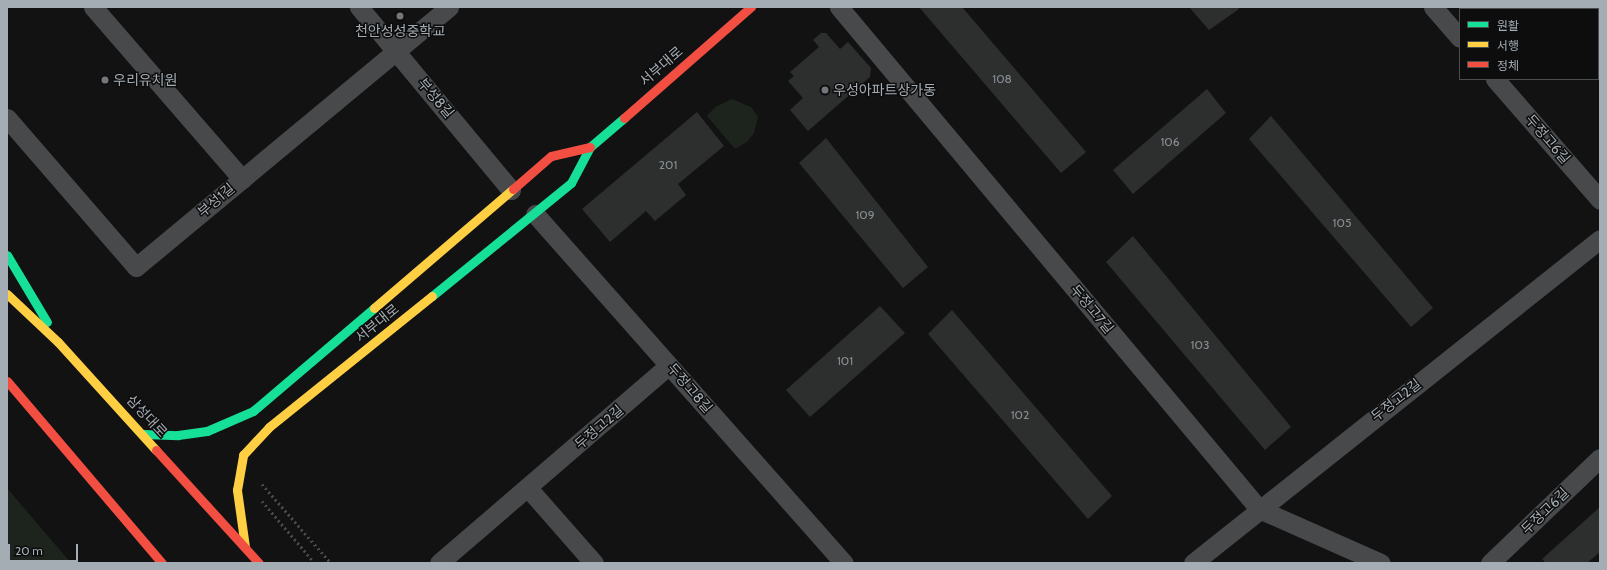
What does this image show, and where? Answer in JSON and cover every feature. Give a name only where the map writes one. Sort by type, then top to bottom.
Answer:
[{"type":"street","points":[[94,7],[242,179]]},
{"type":"street","name":"부성8길","points":[[359,7],[512,190]]},
{"type":"street","name":"부성1길","points":[[7,118],[136,267],[449,7]]},
{"type":"street","name":"서부대로","points":[[245,547],[237,490],[243,456],[269,427],[535,214],[571,183],[590,147],[751,7]]},
{"type":"street","name":"두정고7길","points":[[839,7],[1259,509],[1382,563]]},
{"type":"street","points":[[1433,7],[1459,37]]},
{"type":"street","name":"두정고6길","points":[[1496,80],[1600,200]]},
{"type":"street","name":"서부대로","points":[[144,434],[178,435],[207,431],[253,411],[551,156],[590,147]]},
{"type":"street","name":"두정고8길","points":[[535,214],[844,563]]},
{"type":"street","name":"두정고2길","points":[[1193,563],[1600,239]]},
{"type":"street","points":[[7,255],[58,342]]},
{"type":"street","name":"삼성대로","points":[[7,294],[58,342],[144,434],[259,563]]},
{"type":"street","name":"두정고2길","points":[[439,563],[528,488],[669,365]]},
{"type":"street","points":[[9,384],[162,563]]},
{"type":"street","name":"두정고6길","points":[[1490,563],[1600,458]]},
{"type":"street","points":[[528,488],[594,563]]},
{"type":"path","points":[[256,478],[331,563]]},
{"type":"path","points":[[259,498],[315,563]]},
{"type":"shaded area","points":[[732,99],[751,107],[758,117],[754,133],[747,142],[735,149],[707,116],[715,107]]},
{"type":"shaded area","points":[[7,488],[71,563],[8,563]]},
{"type":"building","points":[[919,7],[962,7],[1086,152],[1061,173]]},
{"type":"building","points":[[1189,7],[1238,7],[1239,9],[1209,30]]},
{"type":"building","name":"우성아파트상가동","points":[[821,33],[826,33],[840,49],[848,42],[871,68],[870,77],[808,131],[790,110],[803,98],[788,81],[794,76],[790,72],[819,47],[813,40]]},
{"type":"building","points":[[1207,89],[1226,113],[1133,194],[1113,170]]},
{"type":"building","points":[[697,112],[724,146],[678,184],[686,195],[655,221],[646,211],[610,242],[582,209]]},
{"type":"building","points":[[1271,116],[1433,308],[1411,327],[1249,139]]},
{"type":"building","points":[[826,138],[928,267],[903,288],[799,163]]},
{"type":"building","points":[[1133,236],[1291,427],[1265,450],[1106,262]]},
{"type":"building","points":[[880,306],[905,333],[810,417],[786,390]]},
{"type":"building","points":[[952,310],[1112,496],[1088,519],[928,334]]},
{"type":"building","points":[[1600,507],[1600,552],[1587,563],[1546,563],[1542,559]]},
{"type":"traffic: fast","points":[[432,296],[571,183],[590,147],[624,118]]},
{"type":"traffic: fast","points":[[7,255],[47,322]]},
{"type":"traffic: fast","points":[[144,434],[178,435],[207,431],[253,411],[374,308]]},
{"type":"traffic: slow","points":[[374,308],[513,189]]},
{"type":"traffic: slow","points":[[7,294],[58,342],[156,450]]},
{"type":"traffic: slow","points":[[245,547],[237,490],[243,455],[269,427],[432,296]]},
{"type":"traffic: jam","points":[[624,118],[751,7]]},
{"type":"traffic: jam","points":[[513,189],[551,156],[590,147]]},
{"type":"traffic: jam","points":[[7,381],[162,563]]},
{"type":"traffic: jam","points":[[156,450],[259,563]]},
{"type":"place","name":"천안성성중학교","points":[[400,16]]},
{"type":"place","name":"우리유치원","points":[[105,80]]},
{"type":"place","name":"우성아파트상가동","points":[[825,90]]}]
